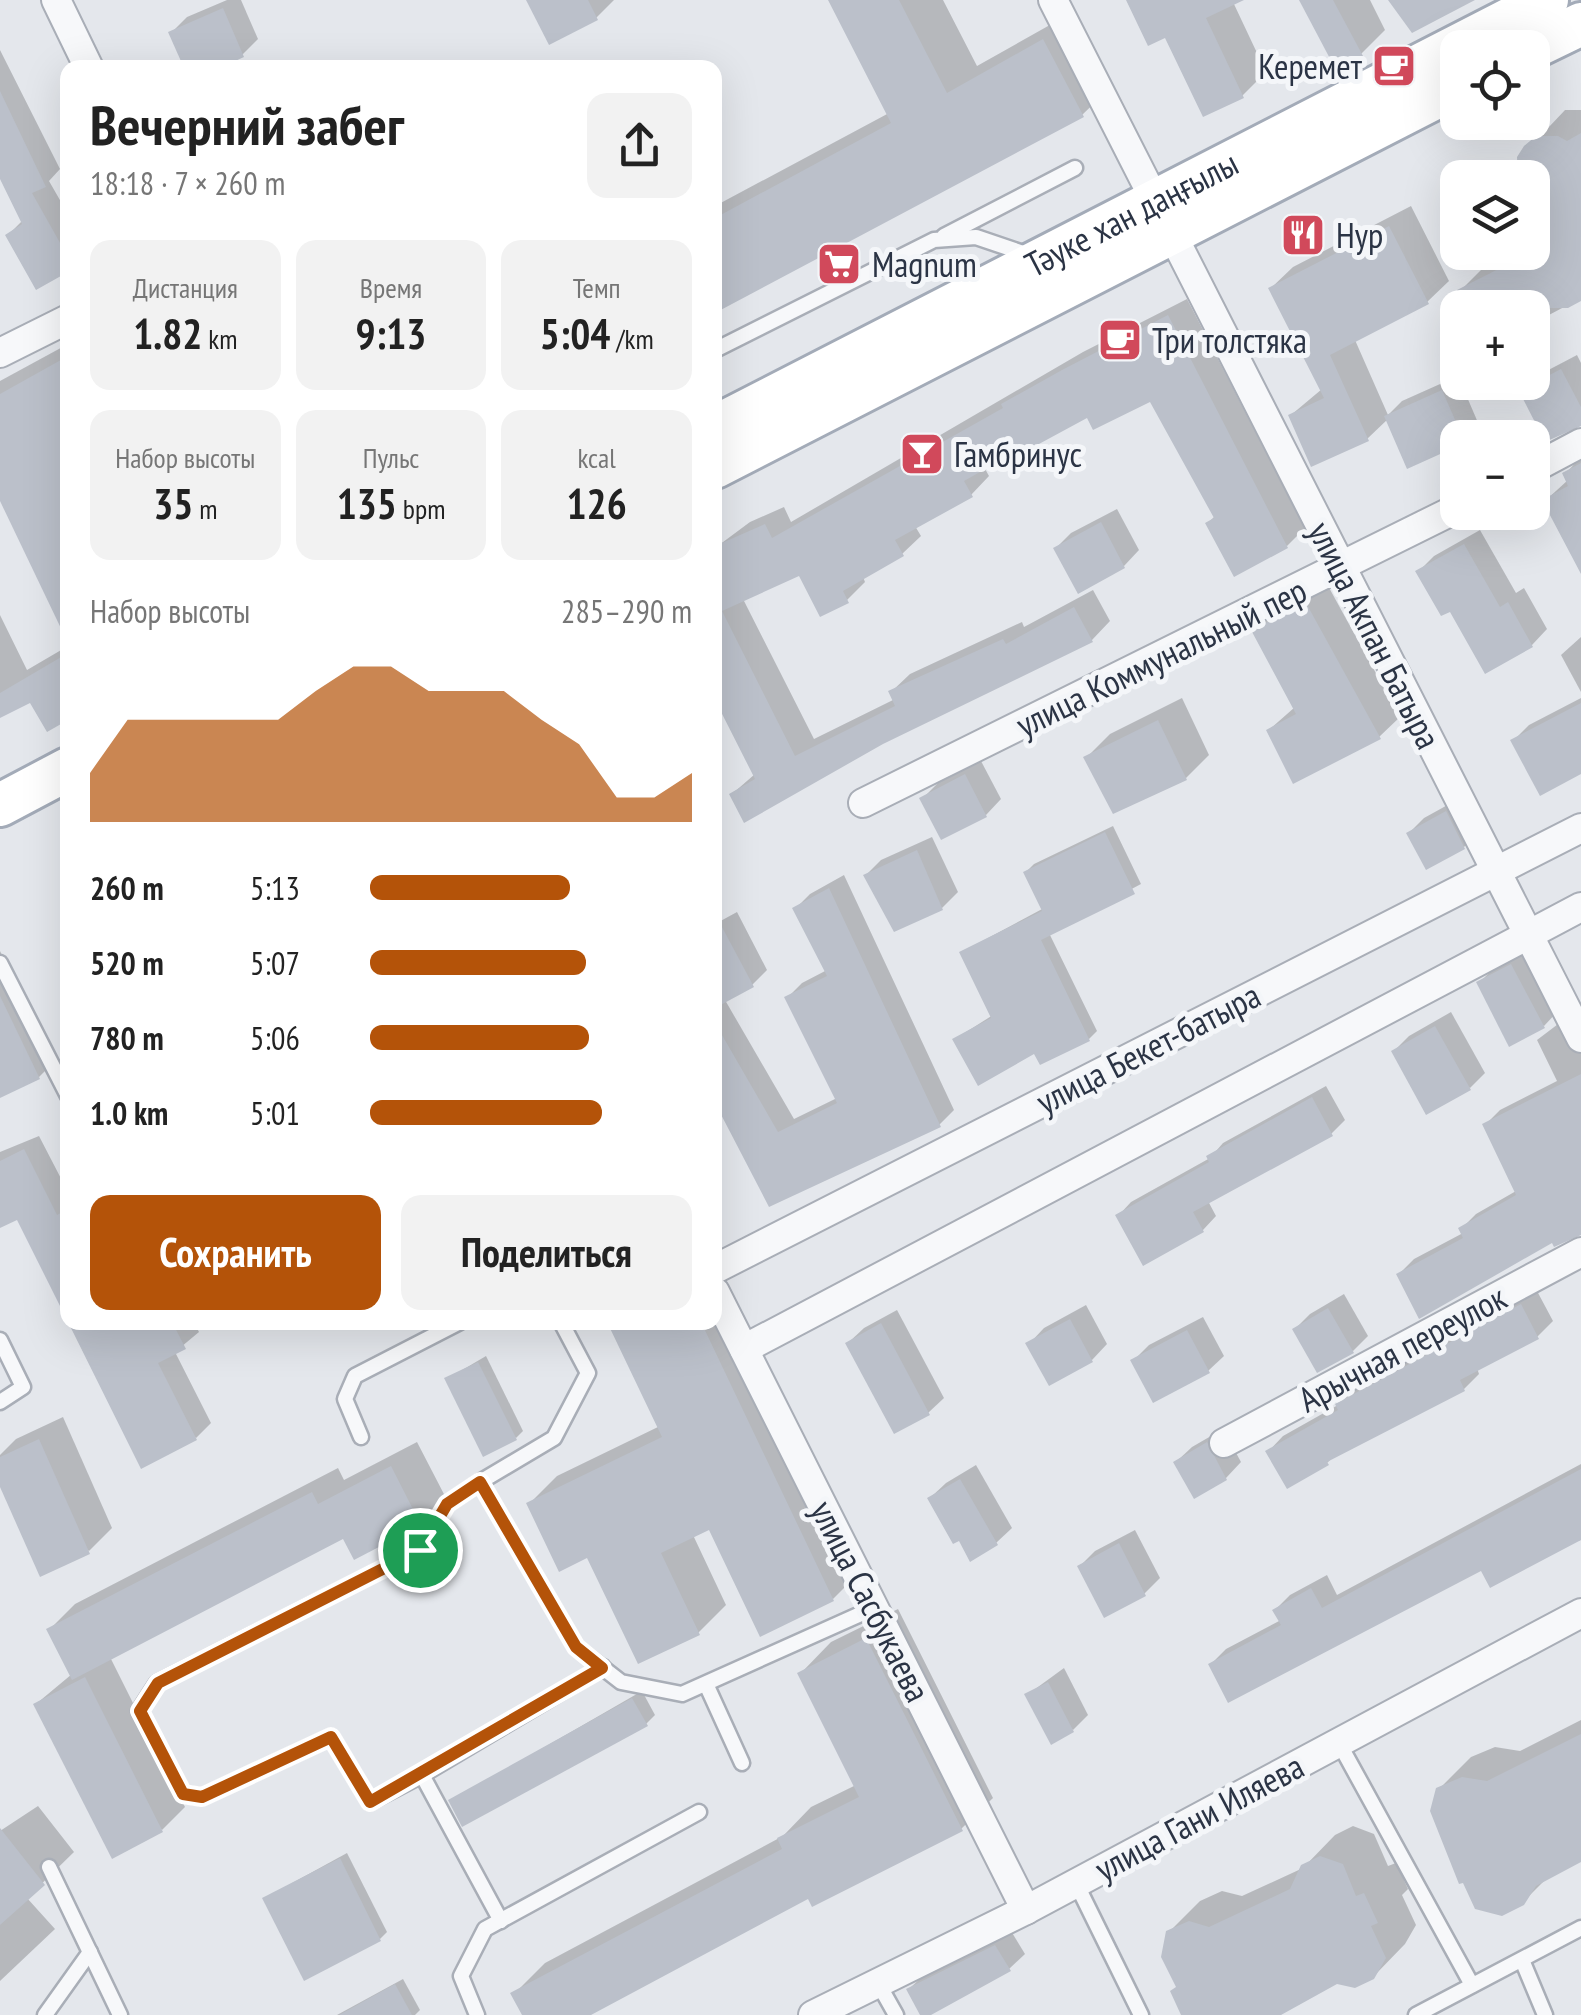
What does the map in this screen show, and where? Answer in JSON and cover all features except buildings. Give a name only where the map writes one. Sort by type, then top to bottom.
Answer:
[{"type":"main road","name":"Тәуке хан даңғылы","points":[[722,463],[1163,218],[1568,23]]},
{"type":"main road","name":"Тәуке хан даңғылы","points":[[722,423],[1042,260],[1163,218],[1440,94]]},
{"type":"main road","points":[[0,805],[60,773]]},
{"type":"main road","points":[[0,836],[60,806]]},
{"type":"street","points":[[56,0],[85,60]]},
{"type":"street","name":"улица Акпан Батыра","points":[[1053,0],[1581,1038]]},
{"type":"street","points":[[0,353],[60,322]]},
{"type":"street","points":[[1550,459],[1581,443]]},
{"type":"street","name":"улица Коммунальный пер","points":[[862,803],[1440,517]]},
{"type":"street","name":"улица Бекет-батыра","points":[[722,1264],[1581,828]]},
{"type":"street","points":[[744,1349],[1581,907]]},
{"type":"street","name":"Арычная переулок","points":[[1224,1443],[1581,1252]]},
{"type":"street","name":"улица Сасбукаева","points":[[722,1306],[1026,1910]]},
{"type":"street","name":"улица Гани Иляева","points":[[814,2015],[1026,1910],[1581,1613]]},
{"type":"lane","points":[[722,346],[1074,168]]},
{"type":"lane","points":[[934,240],[976,237],[1042,260]]},
{"type":"lane","points":[[0,962],[60,1080]]},
{"type":"lane","points":[[361,1437],[345,1399],[355,1376],[444,1330]]},
{"type":"lane","points":[[566,1330],[588,1372],[554,1438],[447,1504],[420,1550],[158,1683],[140,1711],[183,1794],[202,1797],[331,1737],[370,1802],[602,1668]]},
{"type":"lane","points":[[0,1340],[23,1387],[0,1402]]},
{"type":"lane","points":[[480,1482],[576,1647],[622,1682],[682,1694],[874,1608]]},
{"type":"lane","points":[[706,1684],[742,1763]]},
{"type":"lane","points":[[1339,1743],[1472,1986]]},
{"type":"lane","points":[[422,1775],[501,1920]]},
{"type":"lane","points":[[478,2015],[461,1976],[485,1930],[699,1812]]},
{"type":"lane","points":[[49,1866],[120,2015]]},
{"type":"lane","points":[[1076,1883],[1141,2015]]},
{"type":"lane","points":[[1416,2015],[1581,1928]]},
{"type":"lane","points":[[45,2015],[90,1952]]},
{"type":"lane","points":[[1522,1960],[1545,2015]]},
{"type":"lane","points":[[878,1983],[896,2015]]},
{"type":"place","name":"Керемет","points":[[1394,66]]},
{"type":"place","name":"Нур","points":[[1303,235]]},
{"type":"place","name":"Magnum","points":[[839,264]]},
{"type":"place","name":"Три толстяка","points":[[1120,340]]},
{"type":"place","name":"Гамбринус","points":[[922,454]]},
{"type":"route","points":[[480,1482],[576,1647],[602,1668],[370,1802],[331,1737],[202,1797],[183,1794],[140,1711],[158,1683],[420,1550],[447,1504],[480,1482]]}]
